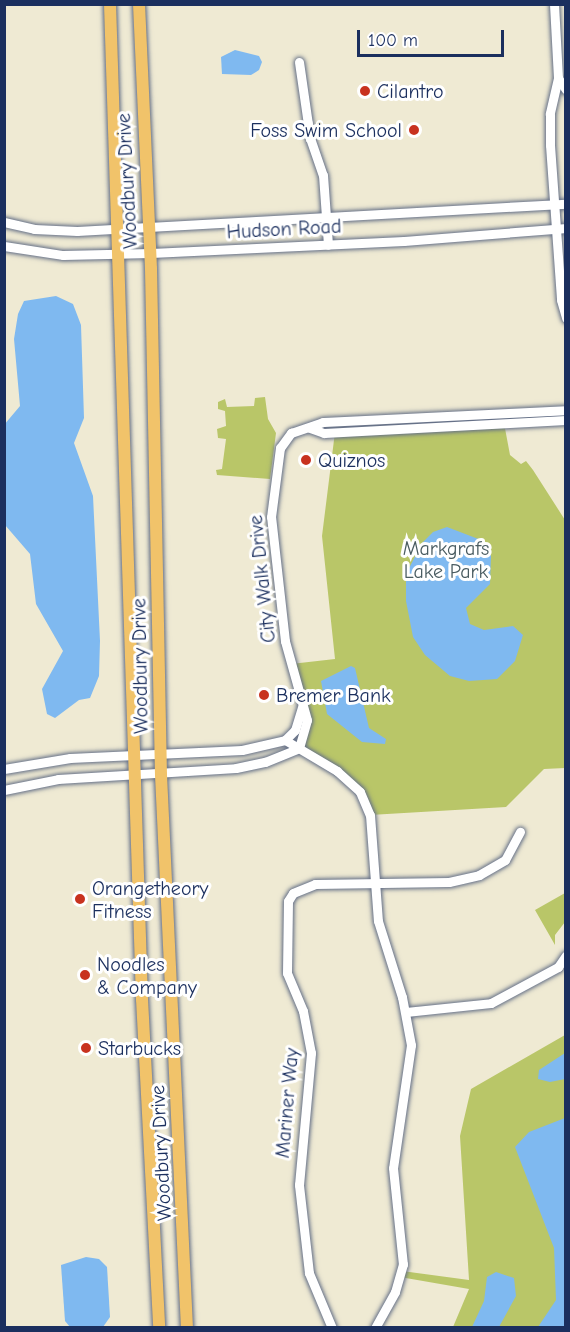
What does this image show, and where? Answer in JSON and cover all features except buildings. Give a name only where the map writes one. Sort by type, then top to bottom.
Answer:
[{"type":"main road","name":"Woodbury Drive","points":[[110,4],[120,228],[134,775],[159,1328]]},
{"type":"main road","name":"Woodbury Drive","points":[[139,4],[151,253],[161,775],[187,1328]]},
{"type":"street","points":[[554,4],[558,78],[550,114],[554,205],[561,228],[566,318]]},
{"type":"street","points":[[299,62],[310,138],[323,175],[328,245]]},
{"type":"street","points":[[558,78],[566,90]]},
{"type":"street","name":"Hudson Road","points":[[4,222],[52,231],[566,204]]},
{"type":"street","name":"Hudson Road","points":[[4,246],[63,255],[151,253],[328,245],[561,228]]},
{"type":"street","name":"City Walk Drive","points":[[299,748],[308,723],[285,641],[271,515],[281,444],[291,433],[323,422],[566,410]]},
{"type":"street","points":[[310,428],[324,433],[566,420]]},
{"type":"street","points":[[4,769],[70,758],[242,750],[285,741],[295,729],[302,707]]},
{"type":"street","points":[[285,741],[348,779],[363,799],[369,815],[382,943],[406,1012],[411,1045],[393,1168],[403,1264],[394,1292],[375,1328]]},
{"type":"street","points":[[4,790],[58,779],[161,775],[236,768],[265,762],[299,748]]},
{"type":"street","name":"Mariner Way","points":[[332,1328],[315,1293],[306,1253],[300,1149],[312,1053],[305,1019],[287,973],[286,911],[293,893],[304,887],[375,881],[449,882],[479,875],[505,860],[520,832]]},
{"type":"street","points":[[406,1012],[491,1003],[558,967],[566,955]]},
{"type":"green space","points":[[265,397],[268,419],[276,433],[270,479],[217,475],[216,470],[222,469],[226,439],[218,438],[217,429],[226,426],[225,411],[218,409],[218,402],[225,399],[227,407],[254,406],[255,398]]},
{"type":"green space","name":"Markgrafs Lake Park","points":[[504,423],[510,455],[521,464],[526,461],[565,520],[565,768],[544,769],[506,807],[370,815],[360,792],[299,748],[306,734],[291,664],[335,659],[322,536],[335,432]]},
{"type":"green space","points":[[565,893],[565,922],[555,935],[555,945],[535,910]]},
{"type":"green space","points":[[565,1035],[565,1327],[453,1327],[469,1289],[400,1277],[402,1271],[469,1280],[460,1136],[471,1089]]},
{"type":"water","points":[[235,50],[259,56],[262,62],[259,70],[251,75],[222,74],[221,57]]},
{"type":"water","points":[[56,296],[73,304],[81,325],[84,418],[74,443],[93,496],[100,641],[99,676],[90,698],[79,700],[55,718],[47,714],[42,689],[63,651],[36,604],[30,554],[5,525],[4,425],[20,406],[14,339],[18,314],[24,301]]},
{"type":"water","points":[[447,527],[481,540],[491,556],[490,584],[466,608],[470,624],[484,630],[513,626],[523,635],[515,661],[497,679],[469,681],[450,676],[425,655],[413,637],[406,601],[406,574],[422,543],[433,532]]},
{"type":"water","points":[[351,666],[355,668],[369,728],[386,739],[385,744],[362,742],[327,714],[321,681]]},
{"type":"water","points":[[565,1053],[565,1079],[550,1082],[538,1079],[539,1070]]},
{"type":"water","points":[[565,1118],[565,1327],[538,1327],[556,1300],[554,1248],[515,1147],[529,1132]]},
{"type":"water","points":[[86,1257],[99,1259],[107,1267],[110,1317],[103,1327],[70,1327],[65,1321],[61,1265]]},
{"type":"water","points":[[496,1272],[514,1278],[516,1296],[499,1327],[472,1327],[484,1301],[487,1277]]},
{"type":"place","name":"Cilantro","points":[[365,91]]},
{"type":"place","name":"Foss Swim School","points":[[414,130]]},
{"type":"place","name":"Quiznos","points":[[306,460]]},
{"type":"place","name":"Bremer Bank","points":[[264,695]]},
{"type":"place","name":"Orangetheory Fitness","points":[[80,899]]},
{"type":"place","name":"Noodles & Company","points":[[85,975]]},
{"type":"place","name":"Starbucks","points":[[86,1048]]}]
